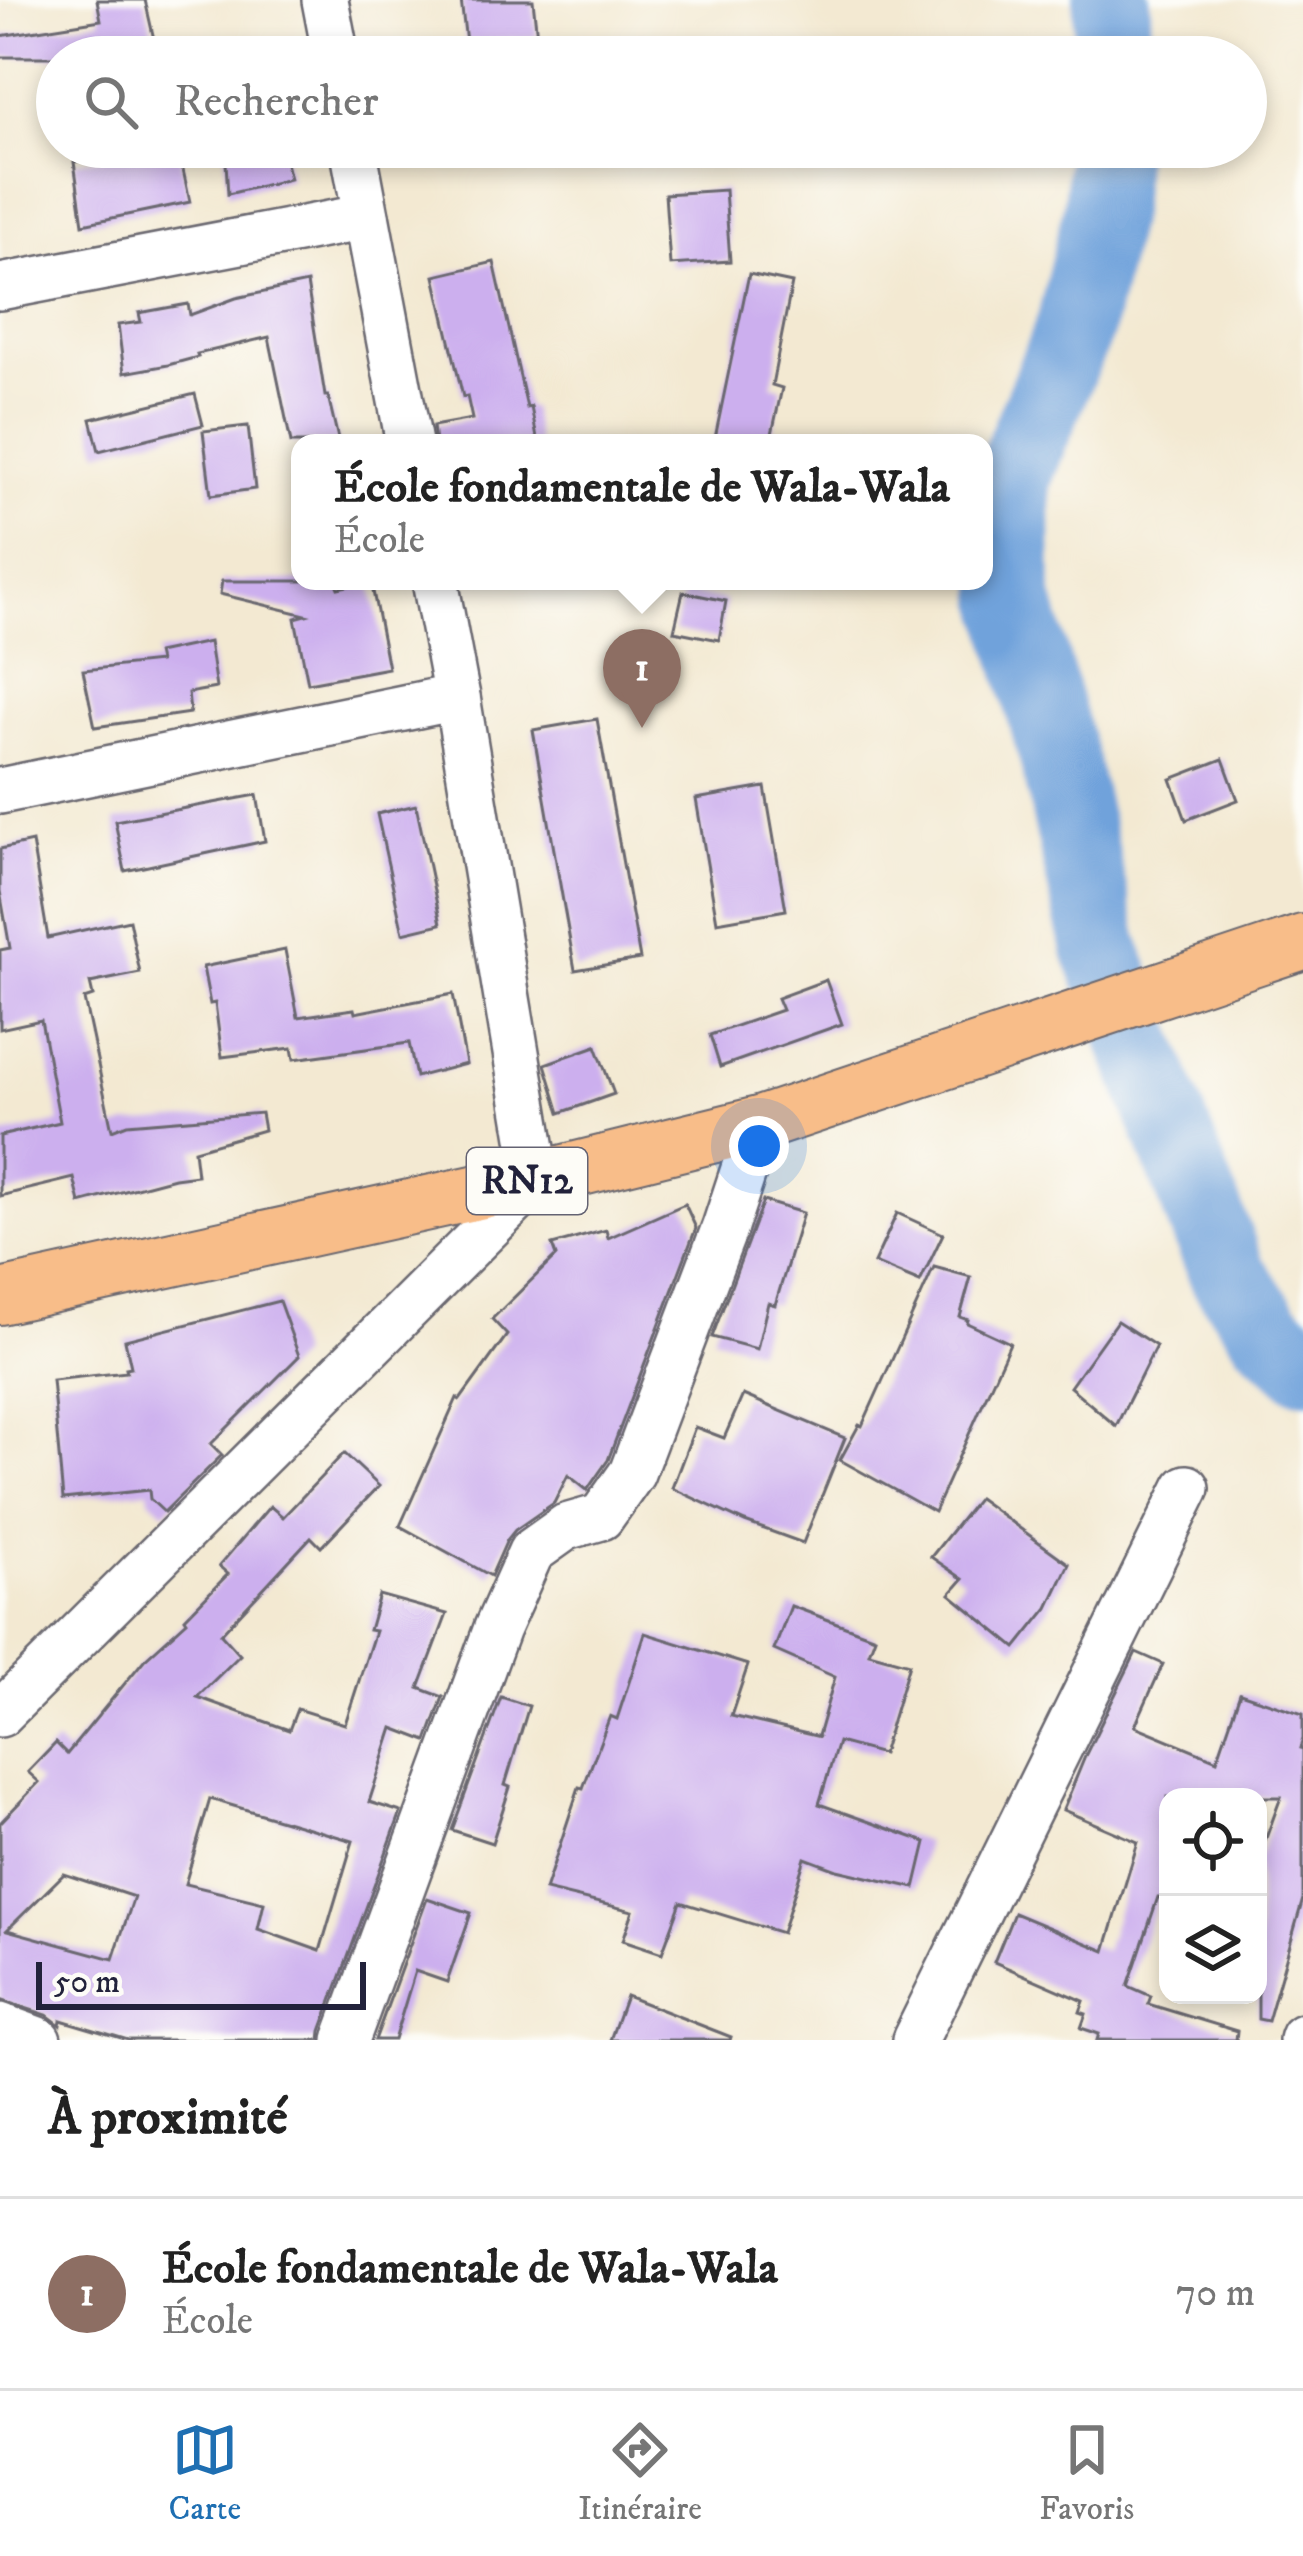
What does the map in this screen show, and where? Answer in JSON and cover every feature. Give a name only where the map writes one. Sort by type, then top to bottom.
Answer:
[{"type":"main road","name":"RN12","points":[[0,1298],[537,1179],[759,1124],[1303,942]]},
{"type":"street","points":[[326,0],[332,36]]},
{"type":"street","points":[[357,168],[407,434]]},
{"type":"street","points":[[0,287],[366,217]]},
{"type":"street","points":[[0,1714],[537,1179],[437,590]]},
{"type":"street","points":[[0,791],[458,698]]},
{"type":"street","points":[[346,2040],[522,1571],[531,1552],[566,1527],[601,1517],[632,1473],[725,1228],[759,1124]]},
{"type":"street","points":[[915,2040],[1187,1489]]},
{"type":"street","points":[[0,2026],[38,2040]]},
{"type":"building","points":[[97,0],[145,0],[153,36],[36,36],[36,57],[0,57],[0,36],[101,20]]},
{"type":"building","points":[[461,0],[533,0],[537,36],[465,36]]},
{"type":"building","points":[[75,168],[183,168],[190,202],[83,224]]},
{"type":"building","points":[[226,168],[287,168],[290,179],[228,194]]},
{"type":"building","points":[[725,190],[730,261],[670,265],[665,194]]},
{"type":"building","points":[[494,262],[536,434],[434,434],[433,426],[472,419],[435,276]]},
{"type":"building","points":[[749,274],[792,283],[772,385],[782,388],[772,434],[716,434]]},
{"type":"building","points":[[307,283],[325,396],[337,434],[291,434],[291,443],[269,337],[124,373],[118,325],[141,322],[139,313],[188,304],[190,315],[236,298]]},
{"type":"building","points":[[195,394],[203,425],[99,451],[91,419]]},
{"type":"building","points":[[248,426],[255,489],[211,495],[203,431]]},
{"type":"building","points":[[222,581],[291,581],[291,590],[373,590],[388,668],[308,683],[295,618],[306,615],[220,594]]},
{"type":"building","points":[[683,592],[726,601],[719,640],[674,631]]},
{"type":"building","points":[[209,642],[216,688],[188,693],[190,713],[95,727],[83,670],[159,662],[157,653]]},
{"type":"building","points":[[597,719],[640,959],[575,970],[533,730]]},
{"type":"building","points":[[1223,759],[1238,800],[1186,820],[1171,779]]},
{"type":"building","points":[[765,787],[786,910],[717,922],[696,799]]},
{"type":"building","points":[[257,795],[265,841],[125,871],[115,821]]},
{"type":"building","points":[[416,805],[441,924],[403,933],[377,814]]},
{"type":"building","points":[[32,842],[48,938],[129,920],[140,973],[90,983],[93,996],[84,999],[112,1130],[127,1124],[261,1113],[264,1130],[194,1150],[197,1175],[80,1203],[74,1178],[0,1196],[0,1136],[60,1122],[41,1020],[0,1029],[0,950],[10,948],[0,891],[0,849]]},
{"type":"building","points":[[285,950],[298,1017],[354,1009],[355,1013],[453,994],[466,1064],[416,1077],[409,1043],[294,1059],[292,1048],[222,1057],[215,1003],[210,1004],[203,967]]},
{"type":"building","points":[[826,980],[842,1024],[720,1067],[710,1035],[782,1010],[777,998]]},
{"type":"building","points":[[596,1046],[614,1094],[560,1113],[545,1064]]},
{"type":"building","points":[[763,1201],[803,1213],[775,1305],[768,1303],[757,1349],[712,1337]]},
{"type":"building","points":[[685,1204],[696,1228],[608,1460],[587,1490],[568,1475],[554,1503],[507,1540],[491,1576],[400,1526],[457,1398],[507,1335],[492,1319],[556,1256],[552,1245],[606,1230],[608,1238]]},
{"type":"building","points":[[897,1213],[943,1234],[920,1282],[874,1263]]},
{"type":"building","points":[[934,1267],[971,1277],[960,1317],[1010,1343],[934,1512],[840,1460],[862,1426]]},
{"type":"building","points":[[279,1301],[299,1356],[211,1444],[222,1455],[164,1512],[150,1499],[149,1490],[63,1499],[52,1380],[127,1372],[131,1367],[125,1340]]},
{"type":"building","points":[[1117,1321],[1156,1346],[1116,1426],[1070,1387]]},
{"type":"building","points":[[743,1395],[845,1438],[803,1543],[672,1488],[695,1427],[724,1438]]},
{"type":"building","points":[[344,1453],[379,1486],[321,1547],[311,1537],[221,1634],[240,1655],[197,1697],[289,1730],[297,1709],[345,1724],[375,1631],[369,1630],[379,1595],[447,1614],[419,1688],[443,1697],[427,1741],[393,1728],[369,1802],[401,1812],[320,2040],[128,2040],[61,2020],[60,2025],[47,2015],[0,2000],[0,1823],[39,1782],[28,1772],[56,1743],[67,1754],[144,1660],[228,1574],[219,1566],[270,1506],[283,1517]],"holes":[[[210,1799],[353,1841],[320,1951],[258,1929],[264,1903],[185,1884]],[[64,1874],[134,1897],[113,1959],[7,1930]]]},
{"type":"building","points":[[978,1498],[1069,1564],[1048,1608],[1016,1648],[950,1594],[963,1579],[931,1557]]},
{"type":"building","points":[[791,1606],[875,1637],[869,1653],[909,1664],[882,1754],[838,1742],[819,1804],[926,1842],[915,1888],[805,1858],[782,1933],[681,1902],[662,1953],[623,1940],[633,1911],[545,1890],[579,1787],[583,1788],[610,1716],[617,1719],[645,1633],[748,1665],[731,1716],[820,1737],[835,1677],[774,1650]]},
{"type":"building","points":[[1136,1652],[1163,1664],[1135,1726],[1217,1760],[1240,1693],[1303,1714],[1303,1899],[1268,2021],[1258,2019],[1258,2004],[1267,2004],[1267,1835],[1281,1797],[1267,1797],[1267,1788],[1159,1788],[1159,1897],[1128,1986],[1151,1996],[1148,2004],[1237,2031],[1236,2040],[1097,2040],[1099,2034],[1081,2028],[1084,2001],[994,1962],[1014,1913],[1105,1951],[1138,1842],[1063,1810]]},
{"type":"building","points":[[501,1697],[529,1706],[492,1843],[452,1830]]},
{"type":"building","points":[[427,1898],[471,1913],[447,1982],[415,1971],[394,2040],[375,2040]]},
{"type":"building","points":[[626,1996],[731,2037],[730,2040],[610,2040]]},
{"type":"waterway","points":[[1112,0],[1113,36]]},
{"type":"waterway","points":[[1105,168],[1102,210],[1075,326],[1012,479],[1013,595],[1059,760],[1101,948],[1228,1275],[1267,1330],[1303,1363]]},
{"type":"place","name":"École fondamentale de Wala-Wala","points":[[642,728]]}]
